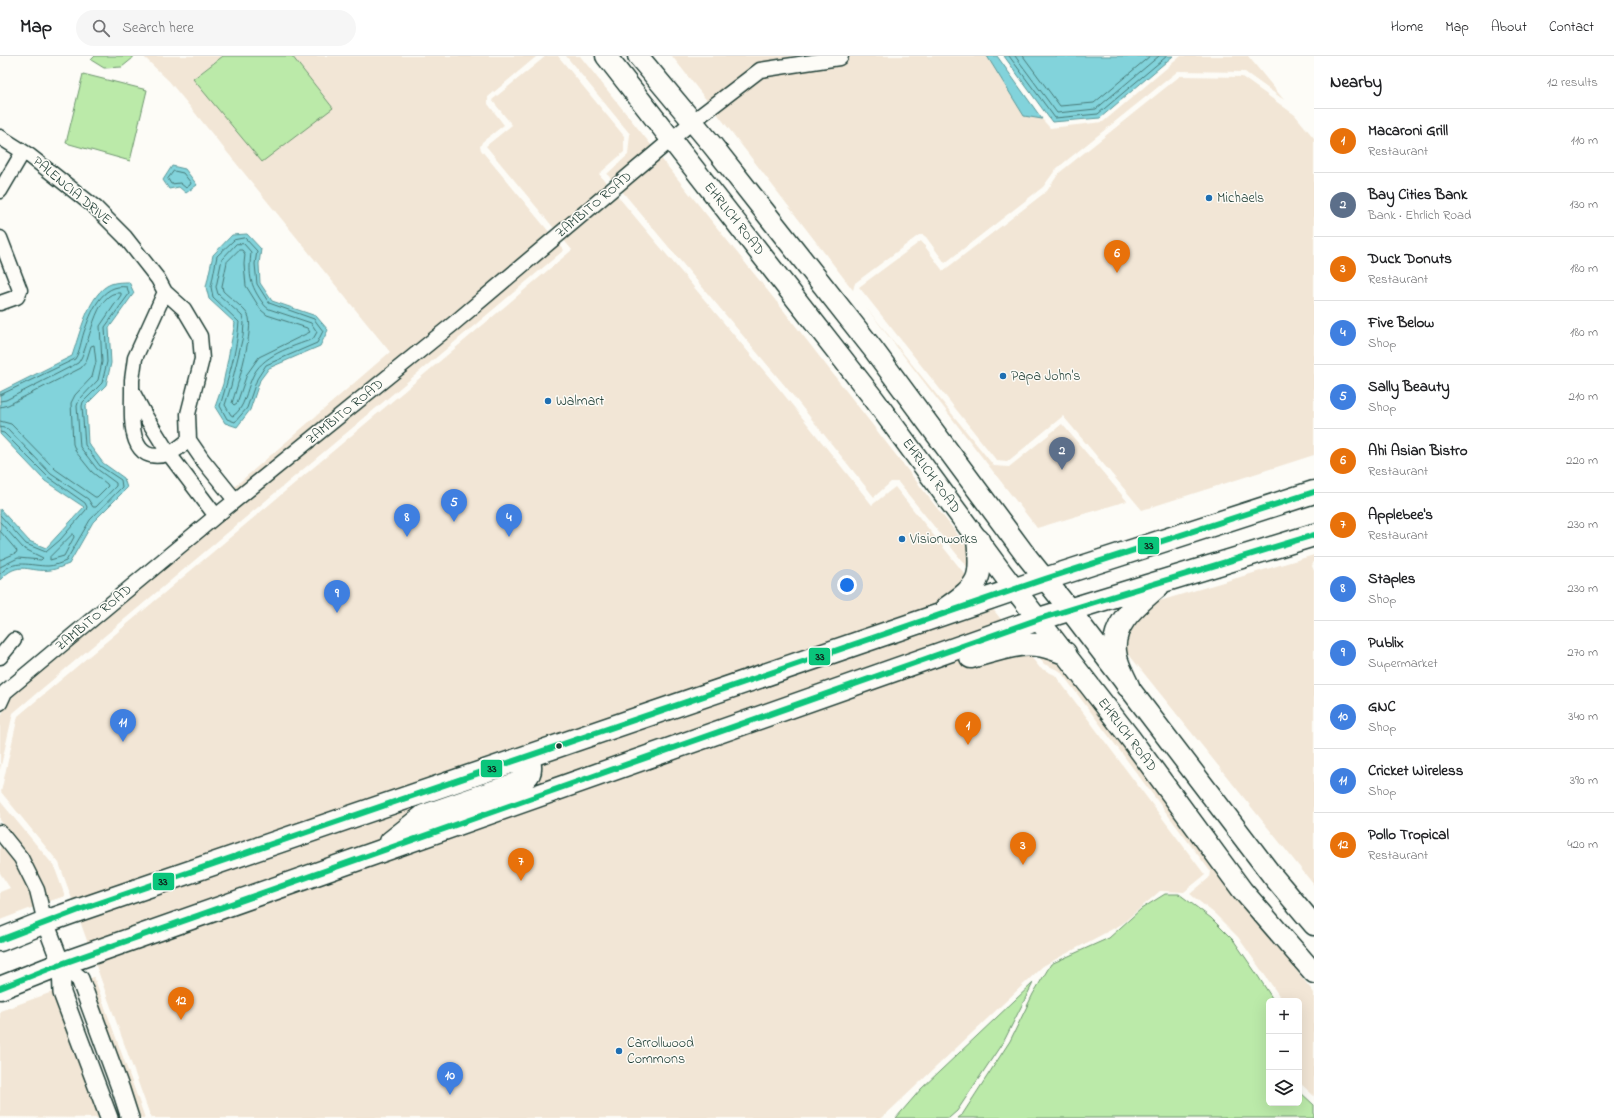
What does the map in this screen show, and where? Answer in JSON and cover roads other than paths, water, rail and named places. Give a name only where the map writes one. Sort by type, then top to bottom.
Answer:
[{"type":"main road","name":"EHRLICH ROAD","points":[[606,56],[870,393],[978,540],[1065,653],[1242,890],[1314,973]]},
{"type":"main road","name":"EHRLICH ROAD","points":[[638,56],[713,146],[873,350],[1006,529],[1069,609],[1271,874],[1314,924]]},
{"type":"main road","points":[[0,940],[45,922],[1045,579],[1314,492]]},
{"type":"main road","points":[[0,988],[61,964],[1069,609],[1314,535]]},
{"type":"main road","points":[[934,618],[966,594],[977,582],[980,560],[978,540]]},
{"type":"main road","points":[[1128,686],[1115,656],[1115,638],[1121,623],[1135,605],[1166,580]]},
{"type":"main road","points":[[893,672],[918,672],[1022,645],[1039,645],[1065,653]]},
{"type":"main road","points":[[375,854],[424,816],[516,784],[526,779],[530,773],[531,766],[528,757]]},
{"type":"street","name":"ZAMBITO ROAD","points":[[0,703],[5,692],[235,500],[453,324],[692,122],[760,70],[839,58],[841,56]]},
{"type":"street","name":"PALENCIA DRIVE","points":[[0,136],[96,208],[125,237],[158,279],[165,292],[184,309],[200,336],[202,359],[188,414],[189,440]]},
{"type":"street","points":[[0,191],[23,152]]},
{"type":"street","points":[[0,238],[20,290],[17,297],[0,303]]},
{"type":"street","points":[[165,292],[135,358],[132,380],[132,416],[135,441],[141,450],[152,456],[170,454],[189,440],[202,459],[235,500]]},
{"type":"street","points":[[132,391],[146,417],[170,454],[216,516]]},
{"type":"street","points":[[0,657],[14,640]]},
{"type":"street","points":[[0,832],[21,858],[37,890],[45,922],[61,964],[62,993],[109,1118]]},
{"type":"street","points":[[61,964],[80,979],[130,1118]]},
{"type":"water","points":[[987,56],[997,56],[1042,119],[1024,116]]},
{"type":"water","points":[[1004,56],[1173,56],[1100,118],[1052,122]]},
{"type":"water","points":[[172,166],[185,169],[197,185],[186,193],[179,187],[169,189],[163,180]]},
{"type":"water","points":[[247,234],[261,249],[259,264],[260,283],[272,301],[316,316],[328,330],[320,346],[269,368],[260,380],[250,410],[237,427],[225,423],[215,407],[223,384],[235,323],[209,299],[206,287],[213,255],[232,235]]},
{"type":"water","points":[[118,282],[129,282],[134,293],[109,328],[111,363],[106,385],[86,405],[88,443],[103,463],[124,478],[127,488],[93,522],[69,564],[51,570],[19,568],[13,570],[0,580],[0,509],[29,541],[46,548],[84,507],[45,481],[0,434],[0,392],[72,356],[86,316],[97,296],[103,289],[111,284]]},
{"type":"place","name":"Michaels","points":[[1209,198]]},
{"type":"place","name":"Ahi Asian Bistro","points":[[1117,273]]},
{"type":"place","name":"Papa John's","points":[[1003,376]]},
{"type":"place","name":"Walmart","points":[[548,401]]},
{"type":"place","name":"Bay Cities Bank","points":[[1062,470]]},
{"type":"place","name":"Sally Beauty","points":[[454,522]]},
{"type":"place","name":"Staples","points":[[407,537]]},
{"type":"place","name":"Five Below","points":[[509,537]]},
{"type":"place","name":"Visionworks","points":[[902,539]]},
{"type":"place","name":"Publix","points":[[337,613]]},
{"type":"place","name":"Cricket Wireless","points":[[123,742]]},
{"type":"place","name":"Macaroni Grill","points":[[968,745]]},
{"type":"place","name":"Duck Donuts","points":[[1023,865]]},
{"type":"place","name":"Applebee's","points":[[521,881]]},
{"type":"place","name":"Pollo Tropical","points":[[181,1020]]},
{"type":"place","name":"Carrollwood Commons","points":[[619,1051]]},
{"type":"place","name":"GNC","points":[[450,1095]]}]
